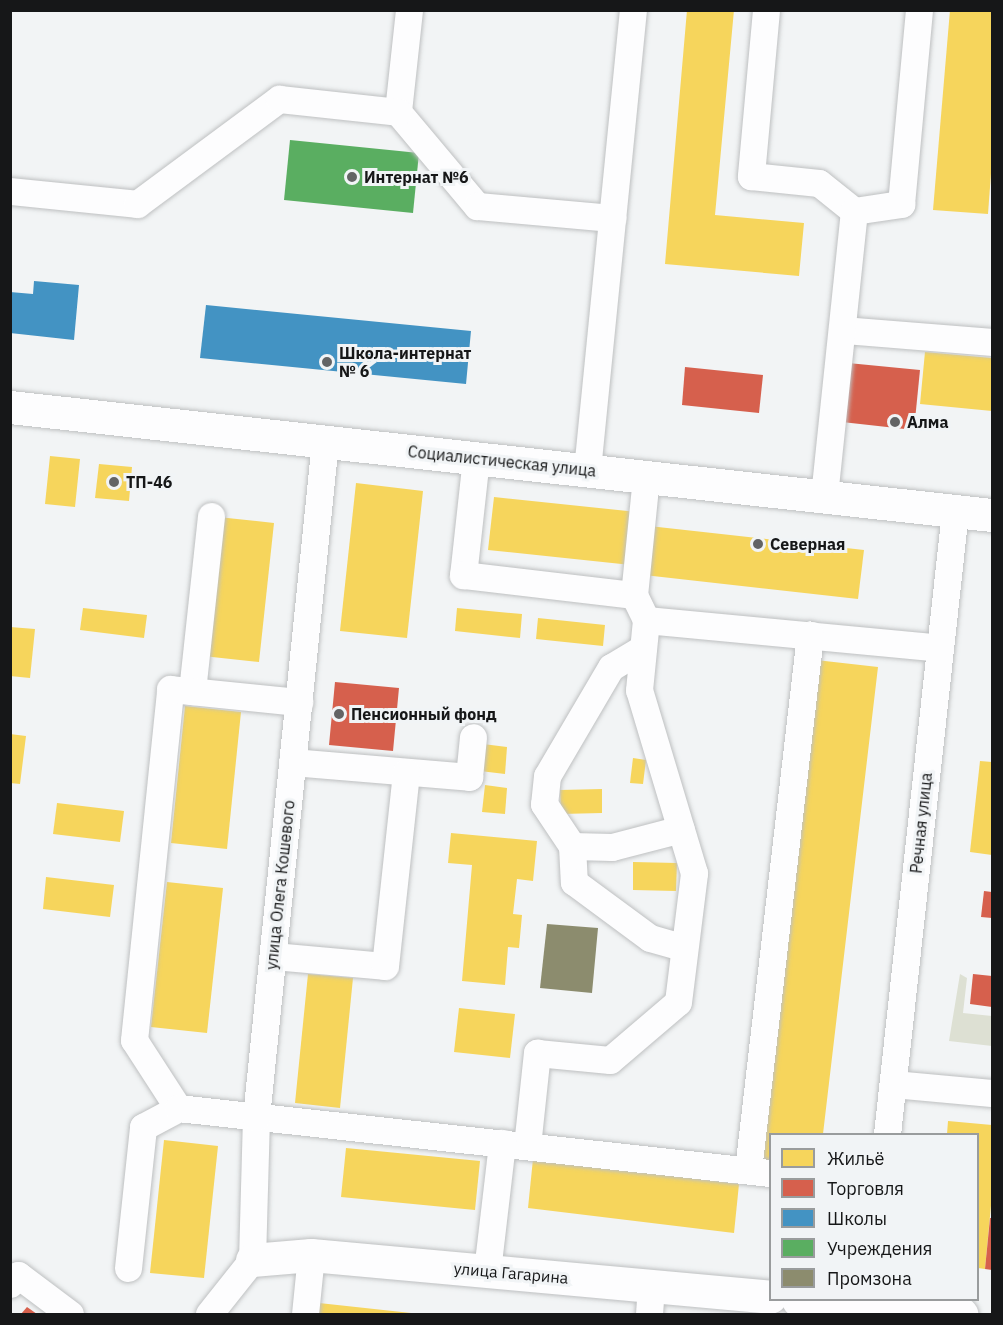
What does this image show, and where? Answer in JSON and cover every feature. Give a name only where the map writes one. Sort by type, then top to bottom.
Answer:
[{"type":"main road","name":"Социалистическая улица","points":[[10,407],[993,515]]},
{"type":"main road","name":"улица Гагарина","points":[[252,1260],[311,1255],[487,1271],[650,1300],[769,1297]]},
{"type":"main road","points":[[817,1301],[961,1314]]},
{"type":"street","points":[[398,112],[409,10]]},
{"type":"street","points":[[586,470],[633,10]]},
{"type":"street","points":[[766,10],[751,176],[819,183],[854,211],[901,204],[919,10]]},
{"type":"street","points":[[10,191],[137,204],[279,99],[398,112],[477,206],[612,218]]},
{"type":"street","points":[[824,496],[854,211]]},
{"type":"street","points":[[843,330],[993,342]]},
{"type":"street","name":"улица Олега Кошевого","points":[[252,1260],[256,1117],[325,441]]},
{"type":"street","points":[[476,458],[463,575],[634,595]]},
{"type":"street","points":[[487,1271],[514,1144],[537,1053],[610,1060],[678,1002],[694,873],[639,690],[646,620],[634,595],[646,477]]},
{"type":"street","name":"Речная улица","points":[[887,1133],[955,511]]},
{"type":"street","points":[[192,691],[211,516]]},
{"type":"street","points":[[646,620],[940,648]]},
{"type":"street","points":[[128,1268],[143,1127],[178,1108],[759,1172],[810,635]]},
{"type":"street","points":[[643,648],[611,667],[548,776],[544,804],[572,846],[574,882],[650,938],[684,948]]},
{"type":"street","points":[[178,1108],[134,1040],[170,689],[298,702]]},
{"type":"street","points":[[292,762],[469,777],[473,737]]},
{"type":"street","points":[[273,956],[385,966],[406,772]]},
{"type":"street","points":[[572,846],[612,847],[681,829]]},
{"type":"street","points":[[893,1084],[993,1093]]},
{"type":"street","points":[[305,1314],[311,1255]]},
{"type":"street","points":[[208,1314],[252,1260]]},
{"type":"street","points":[[10,1284],[18,1275],[70,1314]]},
{"type":"shaded area","points":[[960,974],[967,978],[963,1013],[992,1016],[992,1046],[949,1041]]},
{"type":"building: Жильё","points":[[687,10],[734,10],[715,215],[804,223],[799,276],[665,264]]},
{"type":"building: Жильё","points":[[950,10],[992,10],[992,160],[988,214],[933,210]]},
{"type":"building: Жильё","points":[[925,352],[992,358],[992,411],[920,404]]},
{"type":"building: Жильё","points":[[50,456],[80,459],[75,507],[45,504]]},
{"type":"building: Жильё","name":"ТП-46","points":[[99,464],[132,467],[129,501],[95,498]]},
{"type":"building: Жильё","points":[[356,483],[423,491],[407,638],[340,631]]},
{"type":"building: Жильё","points":[[494,497],[637,512],[631,565],[488,550]]},
{"type":"building: Жильё","points":[[218,517],[274,523],[259,662],[203,656]]},
{"type":"building: Жильё","points":[[649,526],[864,550],[858,599],[644,575]]},
{"type":"building: Жильё","points":[[83,608],[147,615],[144,638],[80,630]]},
{"type":"building: Жильё","points":[[457,608],[522,614],[520,638],[455,631]]},
{"type":"building: Жильё","points":[[538,618],[605,625],[603,646],[536,639]]},
{"type":"building: Жильё","points":[[10,627],[35,629],[30,678],[10,676]]},
{"type":"building: Жильё","points":[[816,660],[878,667],[823,1133],[769,1133],[769,1162],[756,1160]]},
{"type":"building: Жильё","points":[[185,706],[241,712],[227,849],[171,843]]},
{"type":"building: Жильё","points":[[10,734],[26,736],[20,784],[10,783]]},
{"type":"building: Жильё","points":[[483,744],[507,747],[505,774],[480,771]]},
{"type":"building: Жильё","points":[[633,758],[646,760],[643,784],[630,783]]},
{"type":"building: Жильё","points":[[980,761],[992,762],[992,855],[970,852]]},
{"type":"building: Жильё","points":[[485,785],[507,788],[505,814],[482,812]]},
{"type":"building: Жильё","points":[[602,789],[602,813],[561,814],[560,790]]},
{"type":"building: Жильё","points":[[57,803],[124,811],[120,842],[53,834]]},
{"type":"building: Жильё","points":[[451,833],[537,841],[533,881],[517,879],[513,914],[522,915],[519,948],[508,947],[505,985],[462,981],[472,865],[448,863]]},
{"type":"building: Жильё","points":[[633,862],[677,863],[676,891],[633,890]]},
{"type":"building: Жильё","points":[[46,877],[114,885],[110,917],[43,909]]},
{"type":"building: Жильё","points":[[167,882],[223,888],[207,1033],[151,1027]]},
{"type":"building: Жильё","points":[[308,974],[353,978],[340,1108],[295,1103]]},
{"type":"building: Жильё","points":[[459,1008],[515,1014],[510,1058],[454,1052]]},
{"type":"building: Жильё","points":[[948,1121],[992,1125],[992,1195],[985,1269],[979,1268],[979,1133],[947,1133]]},
{"type":"building: Жильё","points":[[164,1140],[218,1146],[204,1278],[150,1273]]},
{"type":"building: Жильё","points":[[346,1148],[480,1161],[475,1210],[341,1197]]},
{"type":"building: Жильё","points":[[533,1159],[739,1184],[734,1233],[528,1208]]},
{"type":"building: Жильё","points":[[319,1303],[411,1313],[411,1314],[318,1314]]},
{"type":"building: Торговля","points":[[848,363],[920,370],[914,430],[842,422]]},
{"type":"building: Торговля","points":[[685,367],[763,375],[759,413],[682,405]]},
{"type":"building: Торговля","points":[[335,682],[399,688],[393,751],[329,745]]},
{"type":"building: Торговля","points":[[984,891],[992,892],[992,918],[981,917]]},
{"type":"building: Торговля","points":[[973,974],[992,976],[992,1007],[970,1004]]},
{"type":"building: Торговля","points":[[990,1218],[992,1218],[992,1270],[985,1269]]},
{"type":"building: Торговля","points":[[27,1307],[37,1314],[21,1314]]},
{"type":"building: Школы","points":[[34,281],[79,285],[74,340],[10,333],[10,292],[33,294]]},
{"type":"building: Школы","points":[[206,305],[471,331],[466,384],[200,358]]},
{"type":"building: Учреждения","name":"Интернат №6","points":[[290,140],[419,153],[413,213],[284,200]]},
{"type":"building: Промзона","points":[[547,924],[598,928],[592,993],[540,988]]},
{"type":"place","name":"Интернат №6","points":[[352,177]]},
{"type":"place","name":"Школа-интернат № 6","points":[[327,362]]},
{"type":"place","name":"Алма","points":[[895,422]]},
{"type":"place","name":"ТП-46","points":[[114,482]]},
{"type":"place","name":"Северная","points":[[758,544]]},
{"type":"place","name":"Пенсионный фонд","points":[[339,714]]}]
